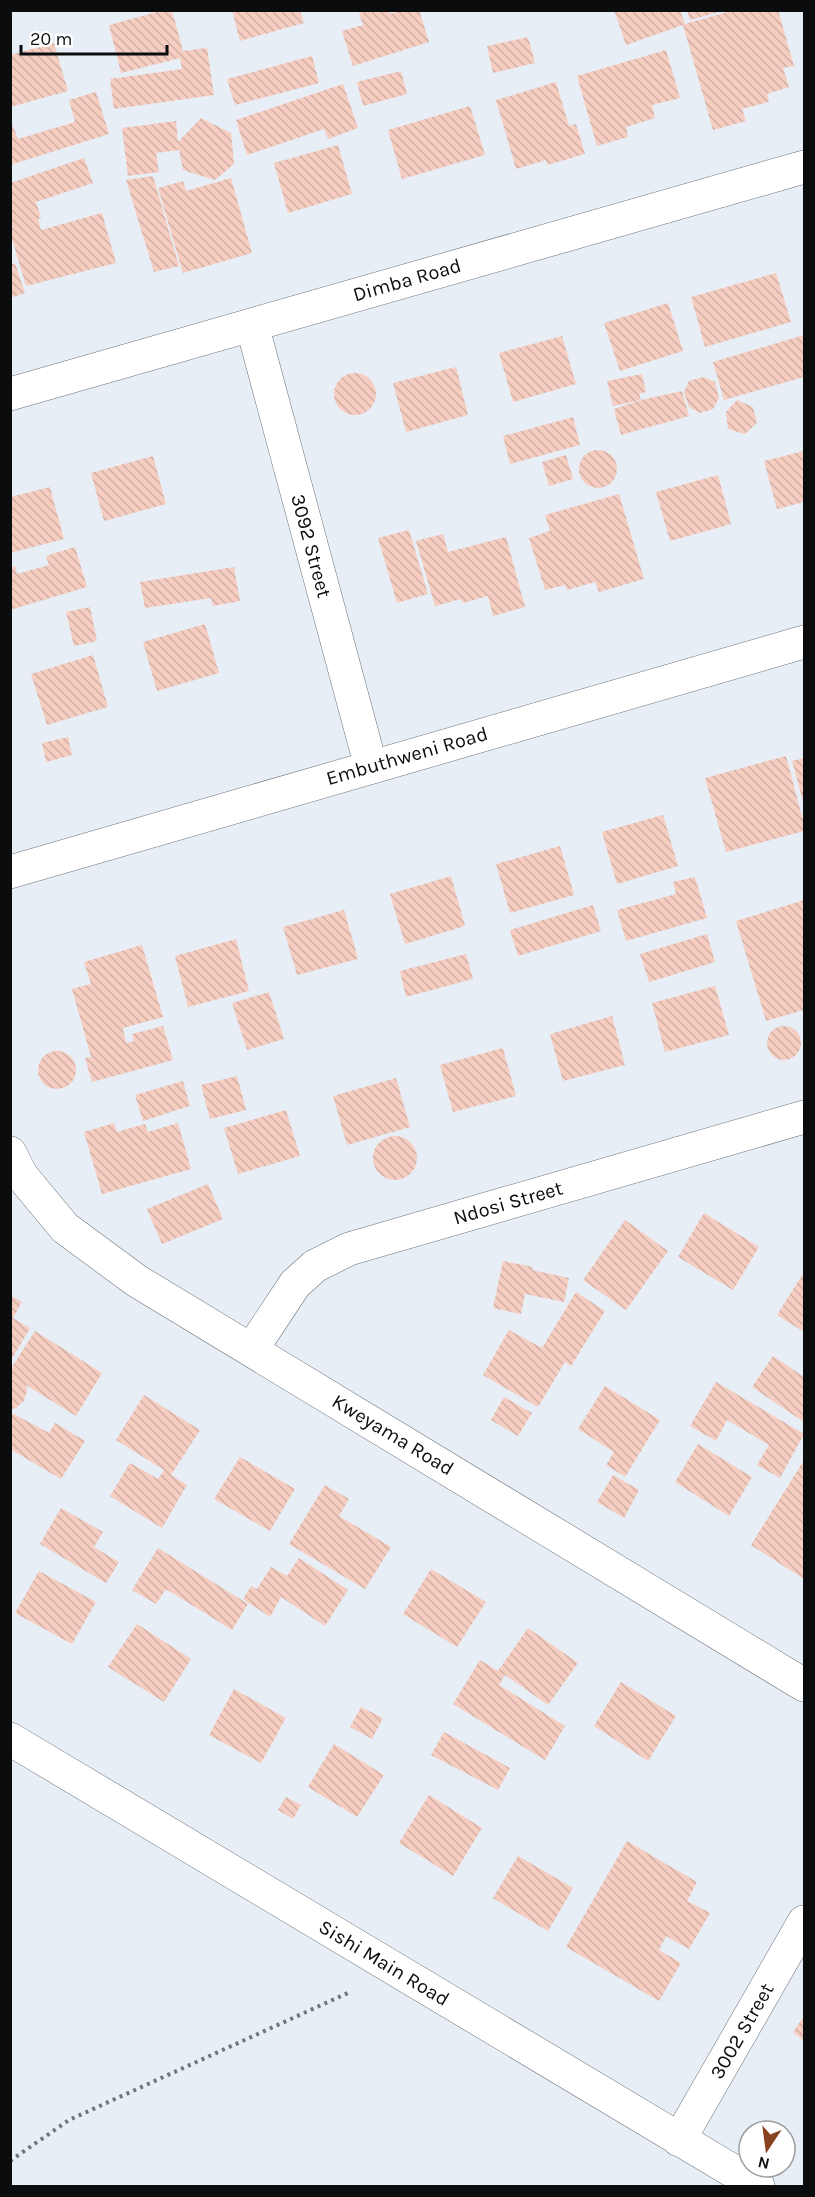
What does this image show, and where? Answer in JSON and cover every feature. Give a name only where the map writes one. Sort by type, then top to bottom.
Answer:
[{"type":"street","name":"Dimba Road","points":[[10,394],[804,167]]},
{"type":"street","name":"3092 Street","points":[[252,325],[371,767]]},
{"type":"street","name":"Embuthweni Road","points":[[10,872],[804,642]]},
{"type":"street","name":"Ndosi Street","points":[[252,1349],[295,1284],[315,1266],[349,1249],[804,1117]]},
{"type":"street","name":"Kweyama Road","points":[[10,1153],[21,1175],[65,1228],[137,1281],[804,1685]]},
{"type":"street","name":"Sishi Main Road","points":[[10,1739],[758,2187]]},
{"type":"street","name":"3002 Street","points":[[679,2140],[804,1922]]},
{"type":"path","points":[[10,2161],[69,2120],[398,1971]]},
{"type":"building","points":[[164,10],[172,10],[183,51],[207,48],[214,95],[114,109],[110,79],[182,69],[180,58],[121,73],[109,25]]},
{"type":"building","points":[[232,10],[300,10],[304,23],[240,41]]},
{"type":"building","points":[[366,10],[389,10],[390,14],[402,10],[419,10],[429,42],[353,66],[342,31],[363,25],[359,13]]},
{"type":"building","points":[[614,10],[680,10],[685,24],[734,10],[778,10],[794,66],[783,68],[789,87],[767,94],[769,102],[742,109],[746,121],[713,130],[683,25],[626,45]]},
{"type":"building","points":[[687,10],[723,10],[723,11],[690,20]]},
{"type":"building","points":[[528,37],[535,63],[493,73],[487,46]]},
{"type":"building","points":[[54,43],[68,91],[10,107],[10,55]]},
{"type":"building","points":[[666,50],[680,98],[652,105],[655,118],[626,127],[628,137],[597,146],[577,76]]},
{"type":"building","points":[[312,56],[319,83],[235,105],[227,79]]},
{"type":"building","points":[[401,71],[407,94],[363,106],[357,82]]},
{"type":"building","points":[[556,82],[569,126],[576,124],[585,154],[547,165],[546,160],[516,169],[496,100]]},
{"type":"building","points":[[343,84],[358,128],[328,139],[324,129],[247,155],[236,120]]},
{"type":"building","points":[[96,92],[109,134],[10,165],[10,119],[18,139],[75,122],[69,100]]},
{"type":"building","points":[[470,106],[485,155],[402,179],[388,130]]},
{"type":"building","points":[[201,118],[231,133],[234,164],[215,180],[183,170],[179,150],[156,153],[159,172],[128,176],[122,128],[176,121],[178,142]]},
{"type":"building","points":[[338,145],[352,194],[288,213],[274,163]]},
{"type":"building","points":[[84,158],[93,183],[36,202],[41,218],[38,219],[41,230],[102,213],[116,263],[26,286],[10,232],[10,227],[13,227],[10,221],[10,183]]},
{"type":"building","points":[[153,176],[179,266],[154,272],[126,180]]},
{"type":"building","points":[[231,178],[252,253],[183,273],[158,188],[183,181],[186,191]]},
{"type":"building","points":[[15,263],[25,293],[10,298],[10,265]]},
{"type":"building","points":[[776,273],[791,322],[705,347],[691,297]]},
{"type":"building","points":[[668,303],[683,351],[620,371],[604,323]]},
{"type":"building","points":[[804,335],[804,377],[724,400],[713,362]]},
{"type":"building","points":[[562,336],[576,384],[513,402],[499,353]]},
{"type":"building","points":[[456,367],[468,415],[406,432],[393,383]]},
{"type":"building","points":[[355,373],[370,379],[376,394],[370,409],[355,415],[340,409],[334,394],[340,379]]},
{"type":"building","points":[[642,374],[646,392],[639,394],[641,400],[613,406],[607,381]]},
{"type":"building","points":[[704,377],[715,382],[719,398],[713,409],[700,413],[689,407],[684,392],[689,381]]},
{"type":"building","points":[[682,391],[689,416],[621,435],[614,409]]},
{"type":"building","points":[[737,400],[753,407],[757,423],[745,434],[728,429],[726,412]]},
{"type":"building","points":[[573,417],[580,445],[510,464],[503,436]]},
{"type":"building","points":[[598,450],[612,455],[617,469],[612,483],[598,488],[584,483],[579,469],[584,455]]},
{"type":"building","points":[[804,451],[804,502],[777,509],[764,461]]},
{"type":"building","points":[[566,455],[573,479],[549,486],[542,462]]},
{"type":"building","points":[[153,456],[166,504],[104,521],[91,473]]},
{"type":"building","points":[[718,475],[731,524],[670,541],[656,492]]},
{"type":"building","points":[[50,487],[64,539],[10,553],[10,497]]},
{"type":"building","points":[[619,494],[644,579],[599,592],[595,582],[567,590],[565,585],[545,590],[529,538],[550,531],[545,515]]},
{"type":"building","points":[[409,530],[428,594],[397,603],[378,538]]},
{"type":"building","points":[[443,534],[448,552],[506,537],[525,607],[493,616],[488,596],[463,603],[461,599],[435,606],[416,541]]},
{"type":"building","points":[[75,547],[87,587],[10,610],[10,568],[15,566],[17,574],[49,565],[46,556]]},
{"type":"building","points":[[234,567],[240,601],[213,606],[211,598],[145,608],[140,582]]},
{"type":"building","points":[[90,607],[97,641],[74,646],[66,612]]},
{"type":"building","points":[[205,624],[219,673],[157,691],[143,642]]},
{"type":"building","points":[[93,655],[108,707],[47,725],[31,674]]},
{"type":"building","points":[[68,737],[72,755],[46,762],[42,743]]},
{"type":"building","points":[[786,756],[804,831],[726,852],[705,778]]},
{"type":"building","points":[[804,758],[804,805],[792,761]]},
{"type":"building","points":[[663,815],[678,866],[617,884],[602,832]]},
{"type":"building","points":[[560,846],[574,895],[510,913],[496,864]]},
{"type":"building","points":[[451,876],[465,926],[405,944],[390,894]]},
{"type":"building","points":[[695,877],[707,918],[626,941],[617,910],[676,894],[673,882]]},
{"type":"building","points":[[804,900],[804,1010],[766,1021],[736,921]]},
{"type":"building","points":[[593,905],[601,931],[518,956],[510,930]]},
{"type":"building","points":[[344,910],[358,959],[297,975],[283,927]]},
{"type":"building","points":[[707,934],[715,962],[649,982],[640,954]]},
{"type":"building","points":[[236,939],[249,991],[188,1007],[175,956]]},
{"type":"building","points":[[142,945],[163,1017],[123,1028],[126,1043],[134,1041],[132,1034],[163,1026],[173,1060],[92,1082],[85,1058],[91,1057],[72,989],[91,984],[84,962]]},
{"type":"building","points":[[466,954],[473,979],[406,997],[400,971]]},
{"type":"building","points":[[715,986],[729,1035],[665,1052],[652,1003]]},
{"type":"building","points":[[269,992],[284,1039],[247,1050],[232,1003]]},
{"type":"building","points":[[612,1016],[625,1065],[563,1081],[550,1034]]},
{"type":"building","points":[[784,1026],[796,1031],[801,1043],[796,1055],[784,1060],[772,1055],[767,1043],[772,1031]]},
{"type":"building","points":[[503,1048],[516,1096],[453,1112],[440,1065]]},
{"type":"building","points":[[57,1051],[71,1056],[76,1070],[71,1084],[57,1089],[43,1084],[38,1070],[43,1056]]},
{"type":"building","points":[[237,1076],[246,1110],[210,1119],[201,1085]]},
{"type":"building","points":[[396,1078],[410,1127],[347,1145],[333,1096]]},
{"type":"building","points":[[183,1081],[190,1106],[143,1121],[135,1095]]},
{"type":"building","points":[[286,1110],[300,1156],[238,1174],[224,1128]]},
{"type":"building","points":[[114,1123],[117,1132],[145,1124],[148,1132],[178,1123],[191,1169],[102,1194],[84,1132]]},
{"type":"building","points":[[395,1136],[410,1143],[417,1158],[410,1173],[395,1180],[380,1173],[373,1158],[380,1143]]},
{"type":"building","points":[[208,1184],[223,1219],[162,1244],[147,1209]]},
{"type":"building","points":[[704,1213],[759,1247],[733,1290],[678,1257]]},
{"type":"building","points":[[625,1220],[668,1251],[626,1310],[583,1280]]},
{"type":"building","points":[[503,1261],[569,1278],[564,1302],[525,1294],[521,1314],[493,1308]]},
{"type":"building","points":[[804,1272],[804,1332],[777,1315]]},
{"type":"building","points":[[576,1292],[605,1311],[571,1366],[565,1362],[538,1407],[483,1375],[509,1330],[542,1348]]},
{"type":"building","points":[[10,1295],[22,1302],[13,1318],[30,1328],[10,1362]]},
{"type":"building","points":[[35,1331],[102,1373],[76,1416],[26,1385],[24,1401],[16,1408],[10,1409],[10,1370]]},
{"type":"building","points":[[773,1356],[804,1377],[804,1422],[752,1387]]},
{"type":"building","points":[[716,1382],[804,1434],[780,1478],[757,1465],[769,1445],[727,1420],[716,1441],[690,1426]]},
{"type":"building","points":[[605,1386],[660,1420],[625,1477],[606,1465],[614,1452],[578,1429]]},
{"type":"building","points":[[144,1395],[200,1430],[171,1475],[187,1485],[162,1528],[110,1496],[130,1463],[158,1479],[164,1470],[116,1440]]},
{"type":"building","points":[[504,1397],[532,1413],[518,1436],[491,1420]]},
{"type":"building","points":[[10,1412],[49,1433],[55,1423],[85,1441],[61,1479],[10,1449]]},
{"type":"building","points":[[698,1444],[752,1477],[729,1516],[675,1482]]},
{"type":"building","points":[[240,1457],[295,1489],[270,1531],[214,1499]]},
{"type":"building","points":[[804,1460],[804,1579],[751,1545]]},
{"type":"building","points":[[613,1475],[639,1490],[624,1518],[597,1502]]},
{"type":"building","points":[[325,1485],[349,1499],[339,1516],[391,1547],[365,1589],[289,1544]]},
{"type":"building","points":[[61,1508],[103,1532],[94,1547],[119,1562],[106,1583],[40,1544]]},
{"type":"building","points":[[158,1548],[248,1604],[232,1630],[166,1589],[156,1604],[132,1590]]},
{"type":"building","points":[[299,1558],[348,1590],[325,1626],[281,1597],[270,1617],[243,1599],[251,1586],[257,1589],[271,1567],[287,1576]]},
{"type":"building","points":[[431,1569],[486,1602],[457,1647],[403,1614]]},
{"type":"building","points":[[39,1571],[96,1602],[72,1644],[15,1613]]},
{"type":"building","points":[[137,1624],[191,1659],[164,1702],[108,1667]]},
{"type":"building","points":[[528,1628],[578,1663],[548,1705],[505,1675],[499,1685],[565,1726],[545,1760],[453,1704],[480,1660],[498,1671]]},
{"type":"building","points":[[621,1682],[676,1716],[648,1761],[594,1726]]},
{"type":"building","points":[[234,1689],[286,1718],[261,1763],[209,1735]]},
{"type":"building","points":[[361,1707],[383,1718],[372,1739],[350,1727]]},
{"type":"building","points":[[444,1732],[510,1768],[498,1790],[431,1755]]},
{"type":"building","points":[[334,1744],[384,1775],[357,1817],[308,1787]]},
{"type":"building","points":[[429,1795],[482,1828],[453,1876],[399,1843]]},
{"type":"building","points":[[286,1797],[301,1805],[293,1819],[278,1810]]},
{"type":"building","points":[[627,1841],[697,1882],[687,1901],[710,1913],[689,1949],[666,1936],[659,1950],[681,1963],[659,2001],[566,1947]]},
{"type":"building","points":[[518,1856],[573,1888],[548,1931],[493,1898]]},
{"type":"building","points":[[804,2016],[804,2041],[793,2032]]}]
